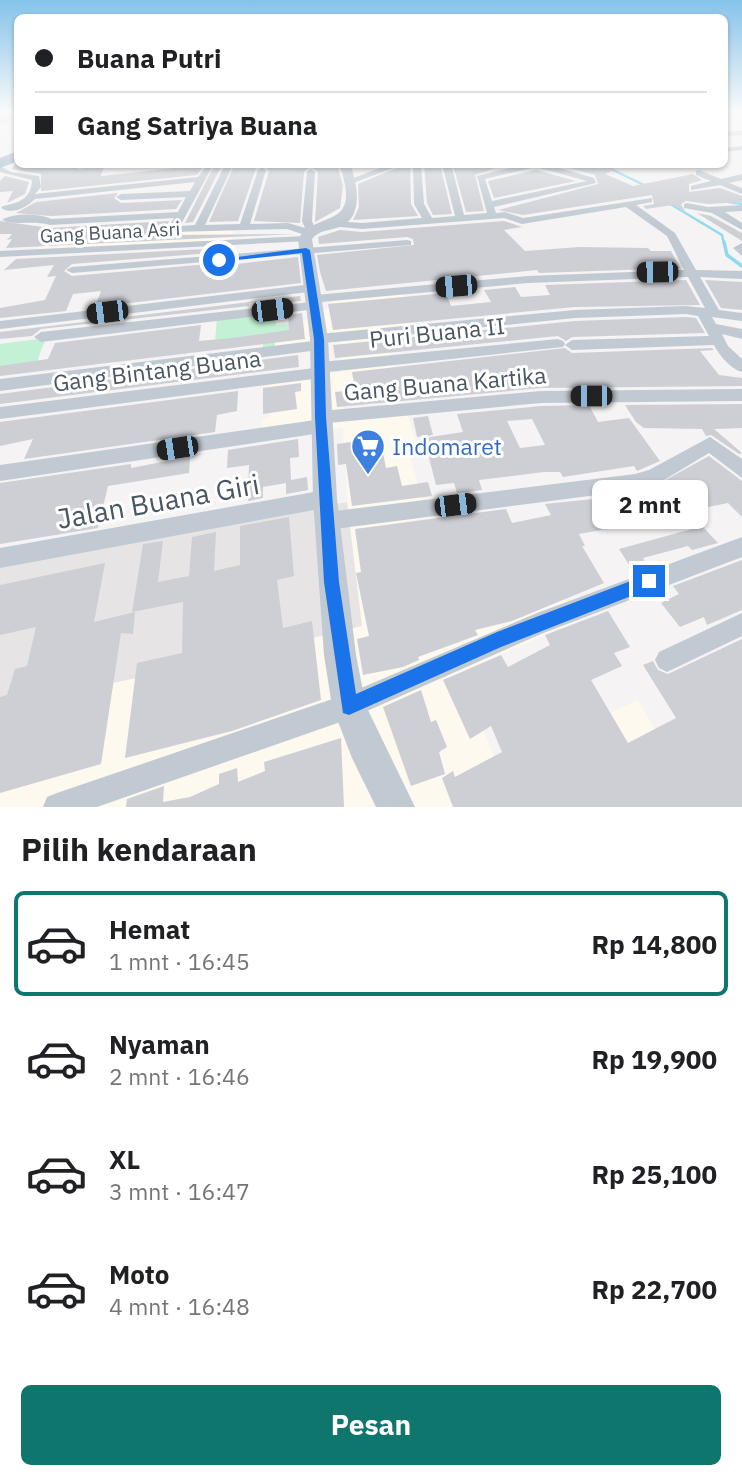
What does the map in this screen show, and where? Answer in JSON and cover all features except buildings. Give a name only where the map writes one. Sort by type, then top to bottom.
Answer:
[{"type":"street","points":[[9,161],[9,174],[36,178],[36,187],[29,196],[32,197]]},
{"type":"street","points":[[207,168],[173,228],[198,230],[288,226],[313,235],[407,243]]},
{"type":"street","points":[[313,235],[345,216],[347,173],[378,168]]},
{"type":"street","points":[[417,168],[419,204],[428,220]]},
{"type":"street","points":[[448,168],[452,174],[451,186],[460,218]]},
{"type":"street","points":[[495,168],[502,174]]},
{"type":"street","points":[[493,216],[480,178],[526,168]]},
{"type":"street","points":[[488,205],[592,183],[591,180],[548,168]]},
{"type":"street","points":[[198,230],[227,169]]},
{"type":"street","points":[[244,228],[262,170]]},
{"type":"street","points":[[574,176],[596,170]]},
{"type":"street","points":[[311,172],[307,222],[313,235],[321,422],[334,606],[349,706],[364,746],[396,807]]},
{"type":"street","points":[[699,173],[742,191]]},
{"type":"street","points":[[694,188],[742,177]]},
{"type":"street","points":[[6,208],[22,206],[32,197],[200,179]]},
{"type":"street","points":[[46,220],[67,193]]},
{"type":"street","points":[[75,202],[192,194]]},
{"type":"street","points":[[72,270],[197,262],[362,226],[511,215],[522,221],[649,200]]},
{"type":"street","points":[[627,203],[667,231],[694,272],[711,323],[730,358],[742,367]]},
{"type":"street","points":[[687,206],[715,210],[742,208]]},
{"type":"street","points":[[715,210],[742,227]]},
{"type":"street","points":[[7,220],[179,215]]},
{"type":"street","name":"Gang Buana Asri","points":[[0,254],[313,235]]},
{"type":"street","points":[[0,325],[579,275],[694,272],[742,275]]},
{"type":"street","points":[[41,337],[314,297]]},
{"type":"street","points":[[0,386],[320,356],[575,314],[711,323],[742,317]]},
{"type":"street","points":[[711,323],[742,334]]},
{"type":"street","name":"Puri Buana II","points":[[320,356],[565,345],[711,323]]},
{"type":"street","name":"Gang Bintang Buana","points":[[0,413],[320,356]]},
{"type":"street","name":"Gang Buana Kartika","points":[[0,473],[321,422],[541,397],[742,395]]},
{"type":"street","name":"Jalan Buana Giri","points":[[0,558],[326,510],[635,482],[653,477],[710,444],[742,470]]},
{"type":"street","points":[[57,807],[349,706],[537,624],[742,547]]},
{"type":"street","points":[[667,660],[742,624]]},
{"type":"shaded area","points":[[186,229],[234,230],[230,244],[34,254],[47,235]]},
{"type":"shaded area","points":[[403,292],[417,331],[386,334],[400,390],[342,398],[342,420],[408,415],[417,446],[408,448],[427,518],[414,520],[430,596],[548,563],[575,622],[460,672],[498,766],[638,700],[700,807],[0,807],[0,713],[349,526],[343,428],[263,438],[262,419],[270,417],[267,382],[341,372],[339,343],[275,351],[275,337],[334,305],[330,298]]},
{"type":"shaded area","points":[[347,502],[362,626],[214,662],[74,691],[0,713],[0,566]]},
{"type":"green space","points":[[275,312],[276,325],[302,323],[303,333],[275,337],[275,351],[263,353],[263,337],[215,342],[217,319]]},
{"type":"green space","points":[[46,338],[36,364],[0,368],[0,344]]},
{"type":"waterway","points":[[609,168],[614,170]]},
{"type":"waterway","points":[[609,168],[646,186]]},
{"type":"waterway","points":[[667,202],[722,235],[724,244]]},
{"type":"waterway","points":[[729,202],[742,204]]},
{"type":"waterway","points":[[724,242],[727,255],[742,266]]},
{"type":"place","name":"Indomaret","points":[[368,476]]},
{"type":"route","points":[[219,260],[306,250],[319,339],[325,499],[332,582],[349,706],[497,640],[649,581]]}]
